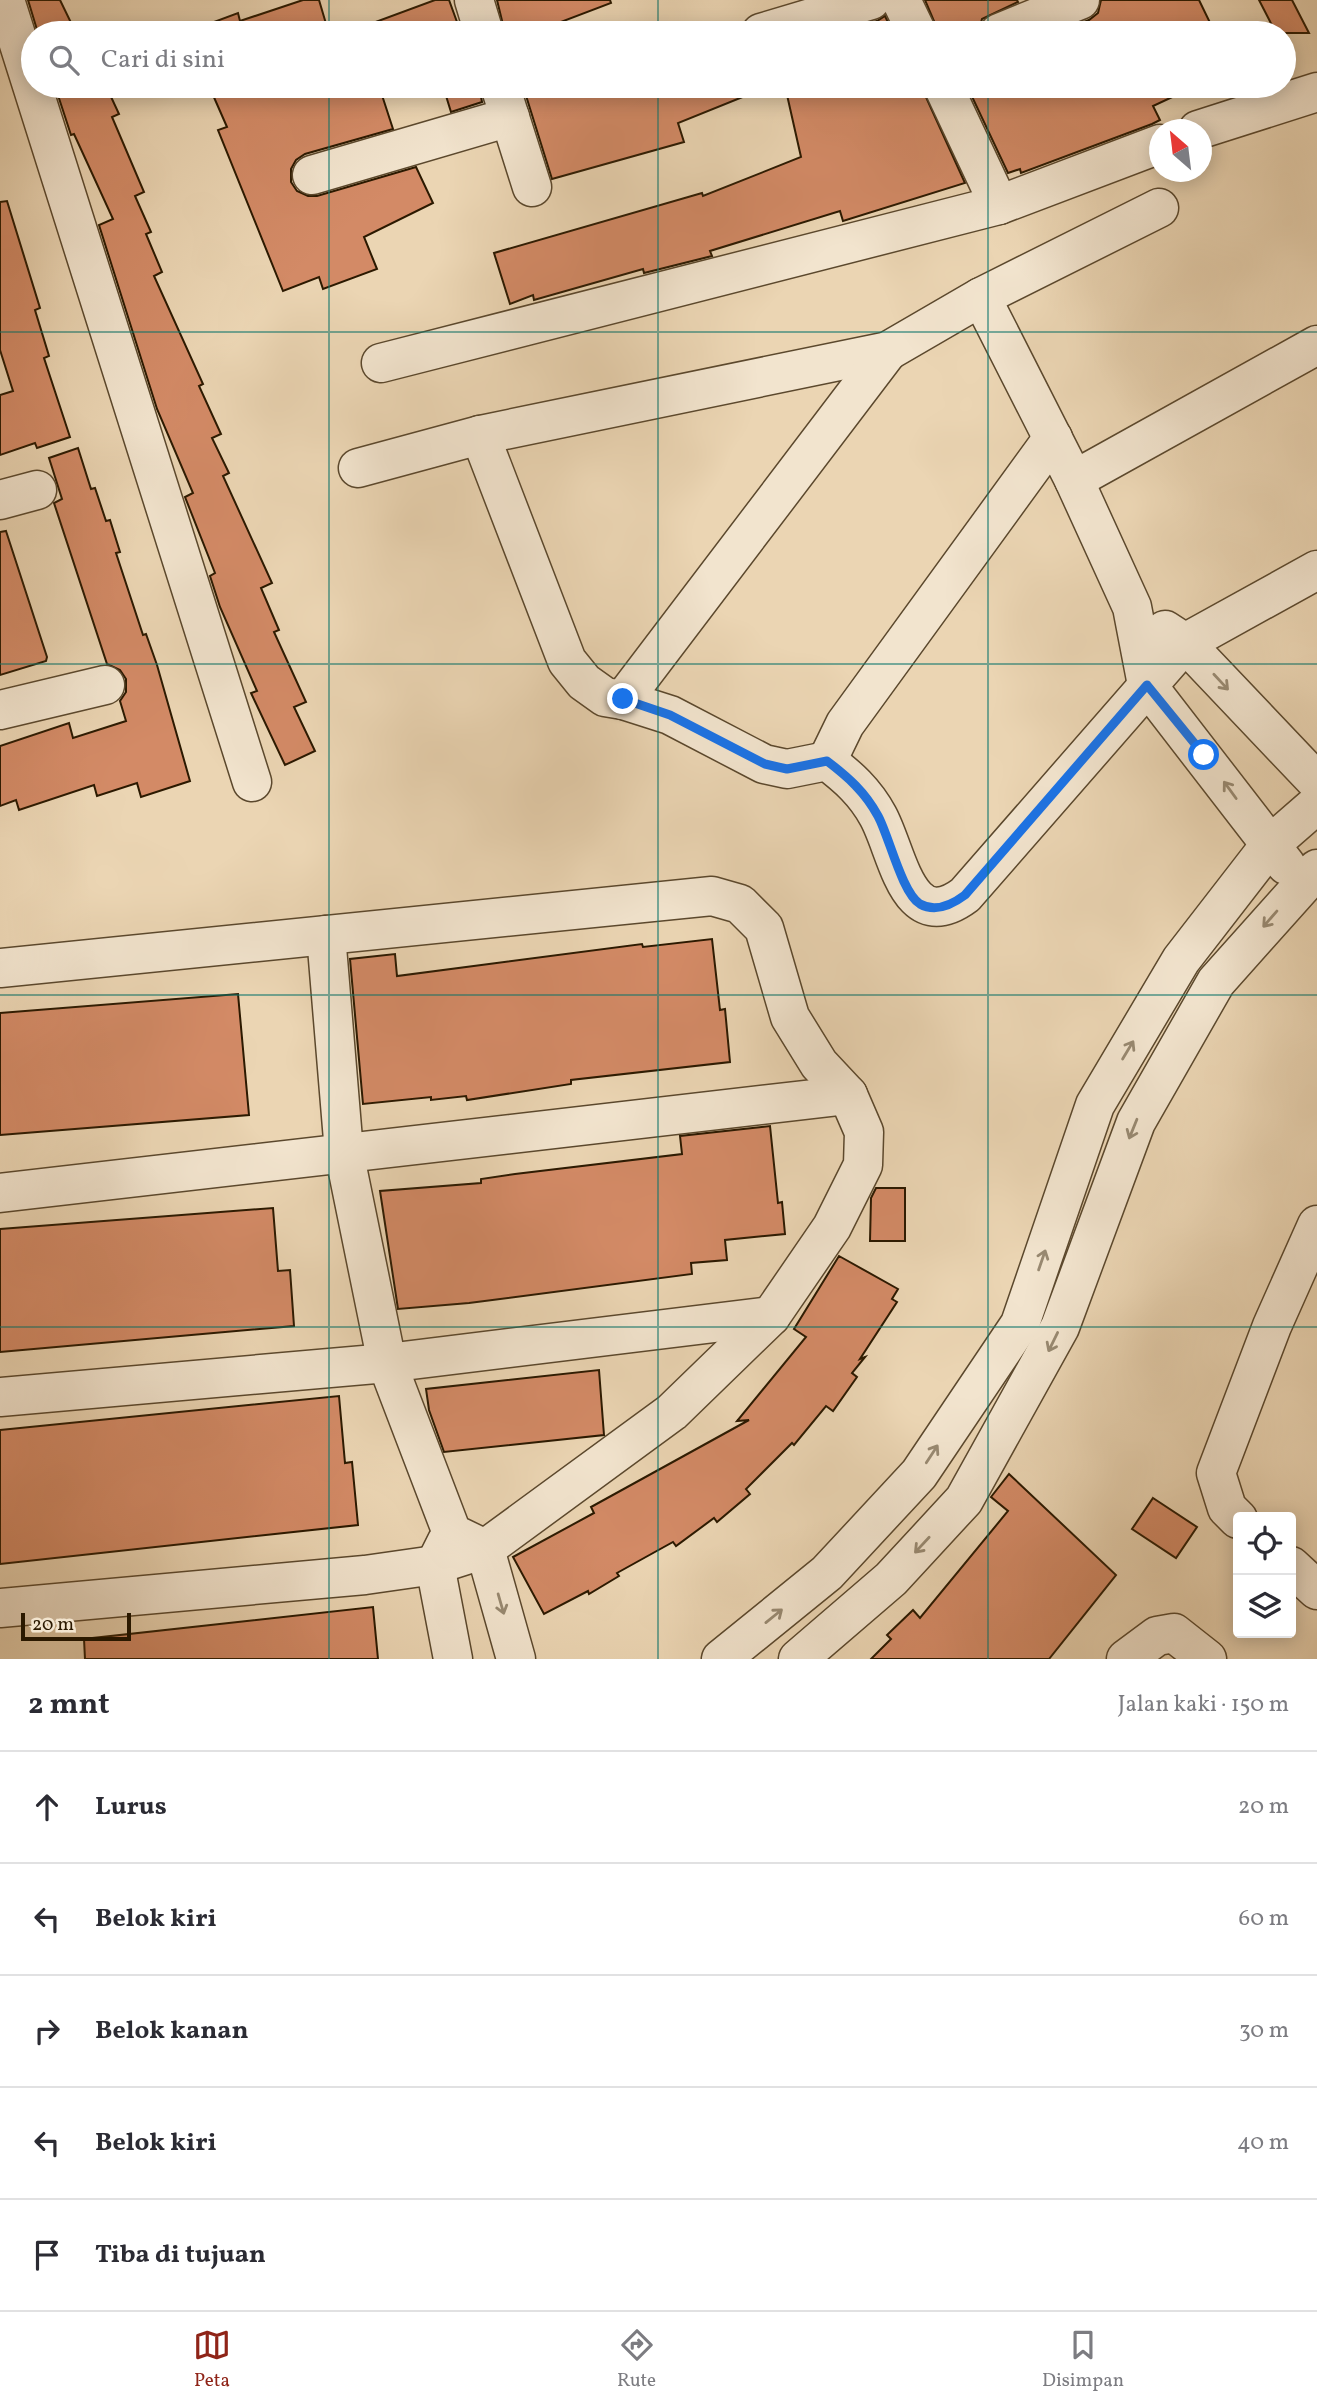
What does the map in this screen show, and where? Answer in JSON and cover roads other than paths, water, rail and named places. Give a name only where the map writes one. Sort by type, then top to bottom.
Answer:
[{"type":"street","points":[[5,0],[21,51]]},
{"type":"street","points":[[474,0],[480,21]]},
{"type":"street","points":[[801,21],[871,0]]},
{"type":"street","points":[[901,0],[911,21]]},
{"type":"street","points":[[1028,21],[1080,0]]},
{"type":"street","points":[[1212,126],[1317,92]]},
{"type":"street","points":[[36,98],[251,782]]},
{"type":"street","points":[[949,98],[999,205]]},
{"type":"street","points":[[312,175],[505,101],[532,187]]},
{"type":"street","points":[[381,363],[999,205],[1149,148]]},
{"type":"street","points":[[358,468],[480,435],[888,351],[981,297],[1159,208]]},
{"type":"street","points":[[798,1659],[891,1579],[964,1500],[1060,1327],[1136,1122],[1216,982],[1312,883],[1270,845],[1204,755],[1147,685],[1132,607],[1074,480],[981,297]]},
{"type":"street","points":[[1074,480],[1317,345]]},
{"type":"street","points":[[623,699],[888,351]]},
{"type":"street","points":[[480,435],[567,661],[584,682],[605,697],[623,699],[670,715],[765,764],[787,769],[827,761],[858,785],[878,816],[905,884],[919,903],[932,907],[951,905],[965,895],[1185,643],[1317,570]]},
{"type":"street","points":[[827,761],[845,724],[1053,438]]},
{"type":"street","points":[[0,499],[37,489]]},
{"type":"street","points":[[1132,607],[1185,643],[1317,782]]},
{"type":"street","points":[[0,710],[105,685]]},
{"type":"street","points":[[721,1659],[827,1573],[919,1474],[1020,1324],[1095,1105],[1181,960],[1270,845],[1317,804]]},
{"type":"street","points":[[0,968],[712,896],[740,904],[764,928],[790,1017],[819,1064],[848,1094],[864,1132],[863,1165],[832,1227],[771,1316],[672,1412],[457,1549],[365,1575],[0,1608]]},
{"type":"street","points":[[326,935],[344,1152],[387,1363],[457,1549],[516,1659]]},
{"type":"street","points":[[0,1193],[848,1094]]},
{"type":"street","points":[[1233,1514],[1227,1508],[1216,1473],[1272,1326],[1317,1225]]},
{"type":"street","points":[[0,1396],[387,1363],[771,1316]]},
{"type":"street","points":[[453,1659],[457,1549]]},
{"type":"street","points":[[1296,1571],[1317,1590]]},
{"type":"street","points":[[1126,1659],[1157,1636],[1174,1633],[1207,1659]]}]
